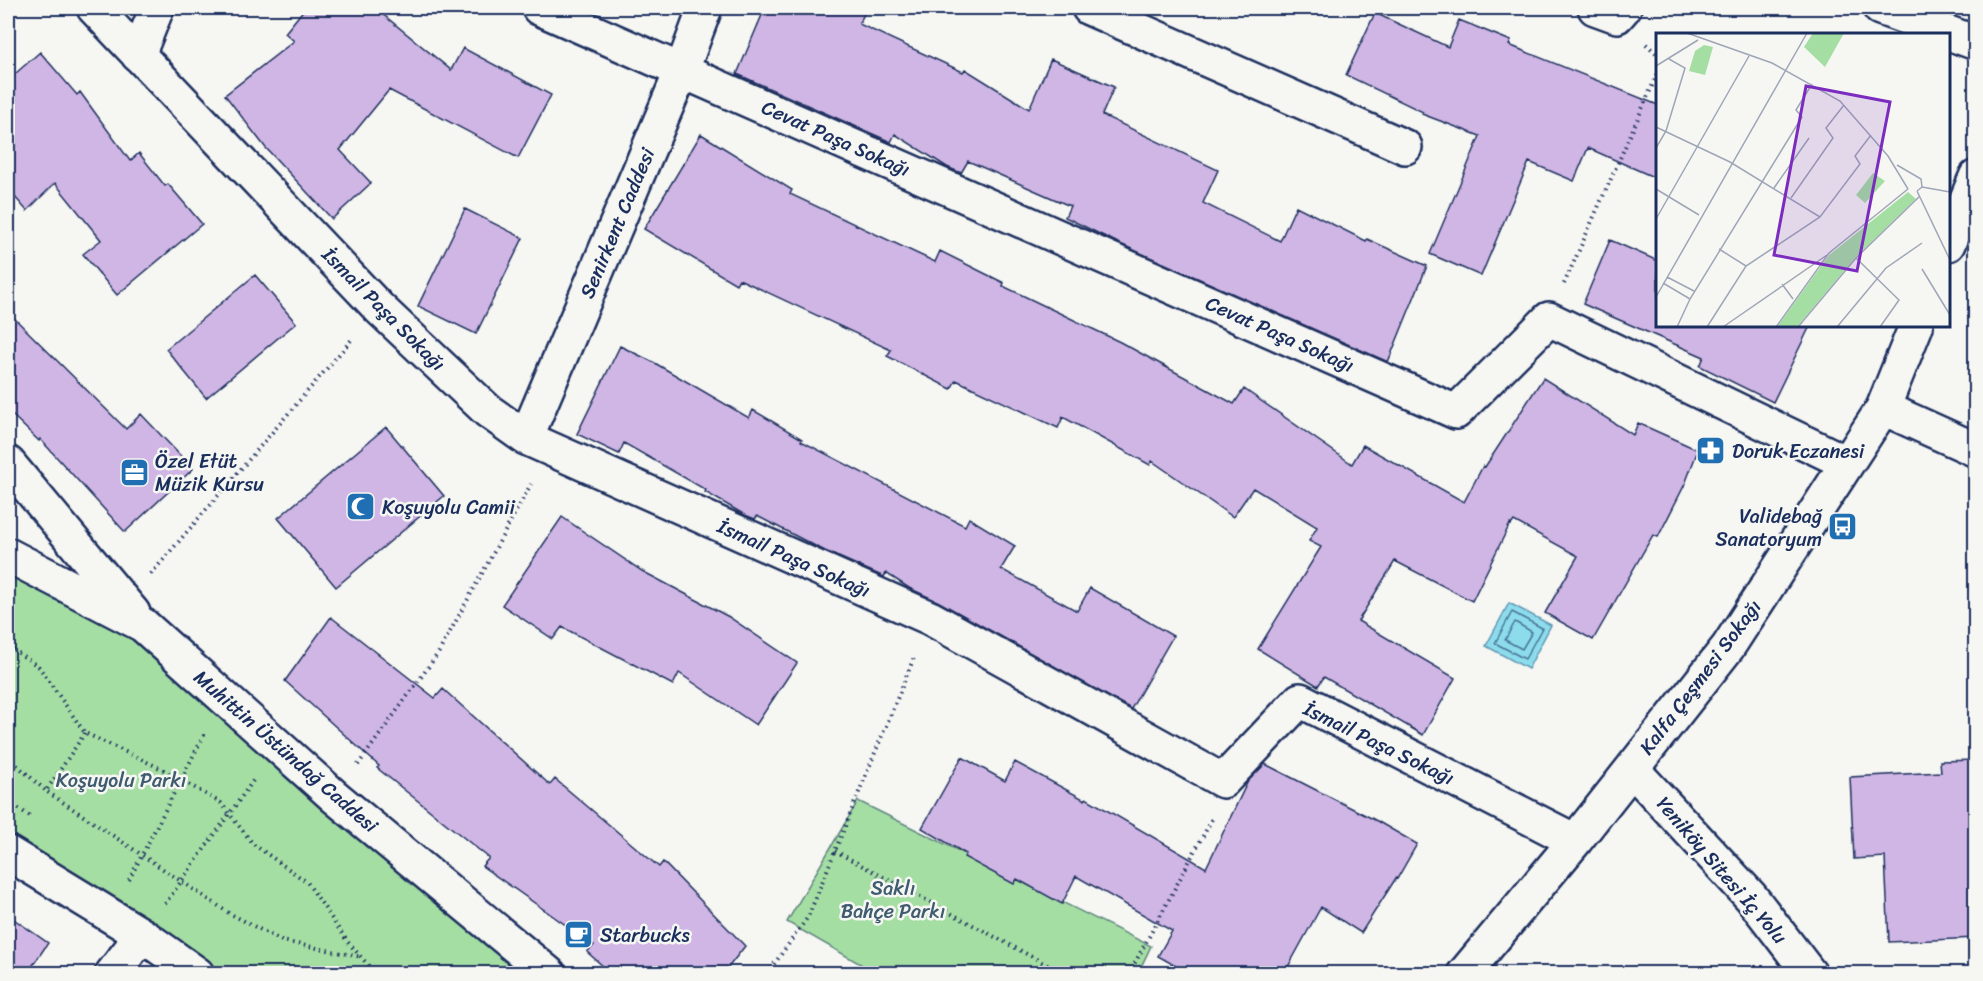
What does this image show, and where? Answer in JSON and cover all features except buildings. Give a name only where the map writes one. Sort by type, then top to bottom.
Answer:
[{"type":"street","name":"İsmail Paşa Sokağı","points":[[94,8],[379,308],[488,411],[538,443],[930,618],[1223,781],[1300,700],[1575,841]]},
{"type":"street","points":[[138,55],[157,8]]},
{"type":"street","points":[[539,8],[682,70]]},
{"type":"street","name":"Senirkent Caddesi","points":[[538,443],[705,8]]},
{"type":"street","points":[[1089,8],[1405,147]]},
{"type":"street","points":[[1595,8],[1617,16],[1624,8]]},
{"type":"street","points":[[1880,8],[1949,33]]},
{"type":"street","points":[[1950,34],[1976,43]]},
{"type":"street","name":"Cevat Paşa Sokağı","points":[[682,70],[1456,412],[1549,319]]},
{"type":"street","points":[[1950,239],[1976,177]]},
{"type":"street","points":[[1549,319],[1847,463]]},
{"type":"street","name":"Kalfa Çeşmesi Sokağı","points":[[1464,974],[1575,841],[1728,647],[1883,408],[1916,327]]},
{"type":"street","points":[[1883,408],[1976,450]]},
{"type":"street","points":[[8,463],[134,614]]},
{"type":"street","name":"Muhittin Üstündağ Caddesi","points":[[8,555],[134,614],[335,797],[549,974]]},
{"type":"street","name":"Yeniköy Sitesi İç Yolu","points":[[1632,769],[1751,897],[1810,974]]},
{"type":"street","points":[[8,853],[142,935],[197,974]]},
{"type":"street","points":[[112,974],[142,935]]},
{"type":"path","points":[[1549,319],[1656,78]]},
{"type":"path","points":[[134,614],[379,308]]},
{"type":"path","points":[[335,797],[439,652],[538,443]]},
{"type":"path","points":[[767,974],[808,917],[930,618]]},
{"type":"path","points":[[8,646],[39,667],[85,733],[181,780],[221,803],[253,844],[307,882],[347,941],[376,974]]},
{"type":"path","points":[[121,875],[130,881],[143,856],[204,735],[196,727]]},
{"type":"path","points":[[46,791],[85,733]]},
{"type":"path","points":[[142,935],[279,746]]},
{"type":"path","points":[[8,757],[46,791],[229,913],[282,941],[362,957]]},
{"type":"path","points":[[1129,974],[1211,824],[1223,781]]},
{"type":"path","points":[[8,802],[36,820]]},
{"type":"path","points":[[835,851],[1064,974]]},
{"type":"green space","name":"Koşuyolu Parkı","points":[[8,572],[120,629],[524,973],[212,973],[8,842]]},
{"type":"green space","name":"Saklı Bahçe Parkı","points":[[858,801],[1151,946],[1138,973],[876,973],[787,922]]},
{"type":"water","points":[[1509,603],[1551,625],[1528,669],[1486,646]]},
{"type":"place","name":"Doruk Eczanesi","points":[[1711,451]]},
{"type":"place","name":"Özel Etüt Müzik Kursu","points":[[134,473]]},
{"type":"place","name":"Koşuyolu Camii","points":[[361,507]]},
{"type":"place","name":"Validebağ Sanatoryum","points":[[1843,527]]},
{"type":"place","name":"Starbucks","points":[[579,935]]}]
